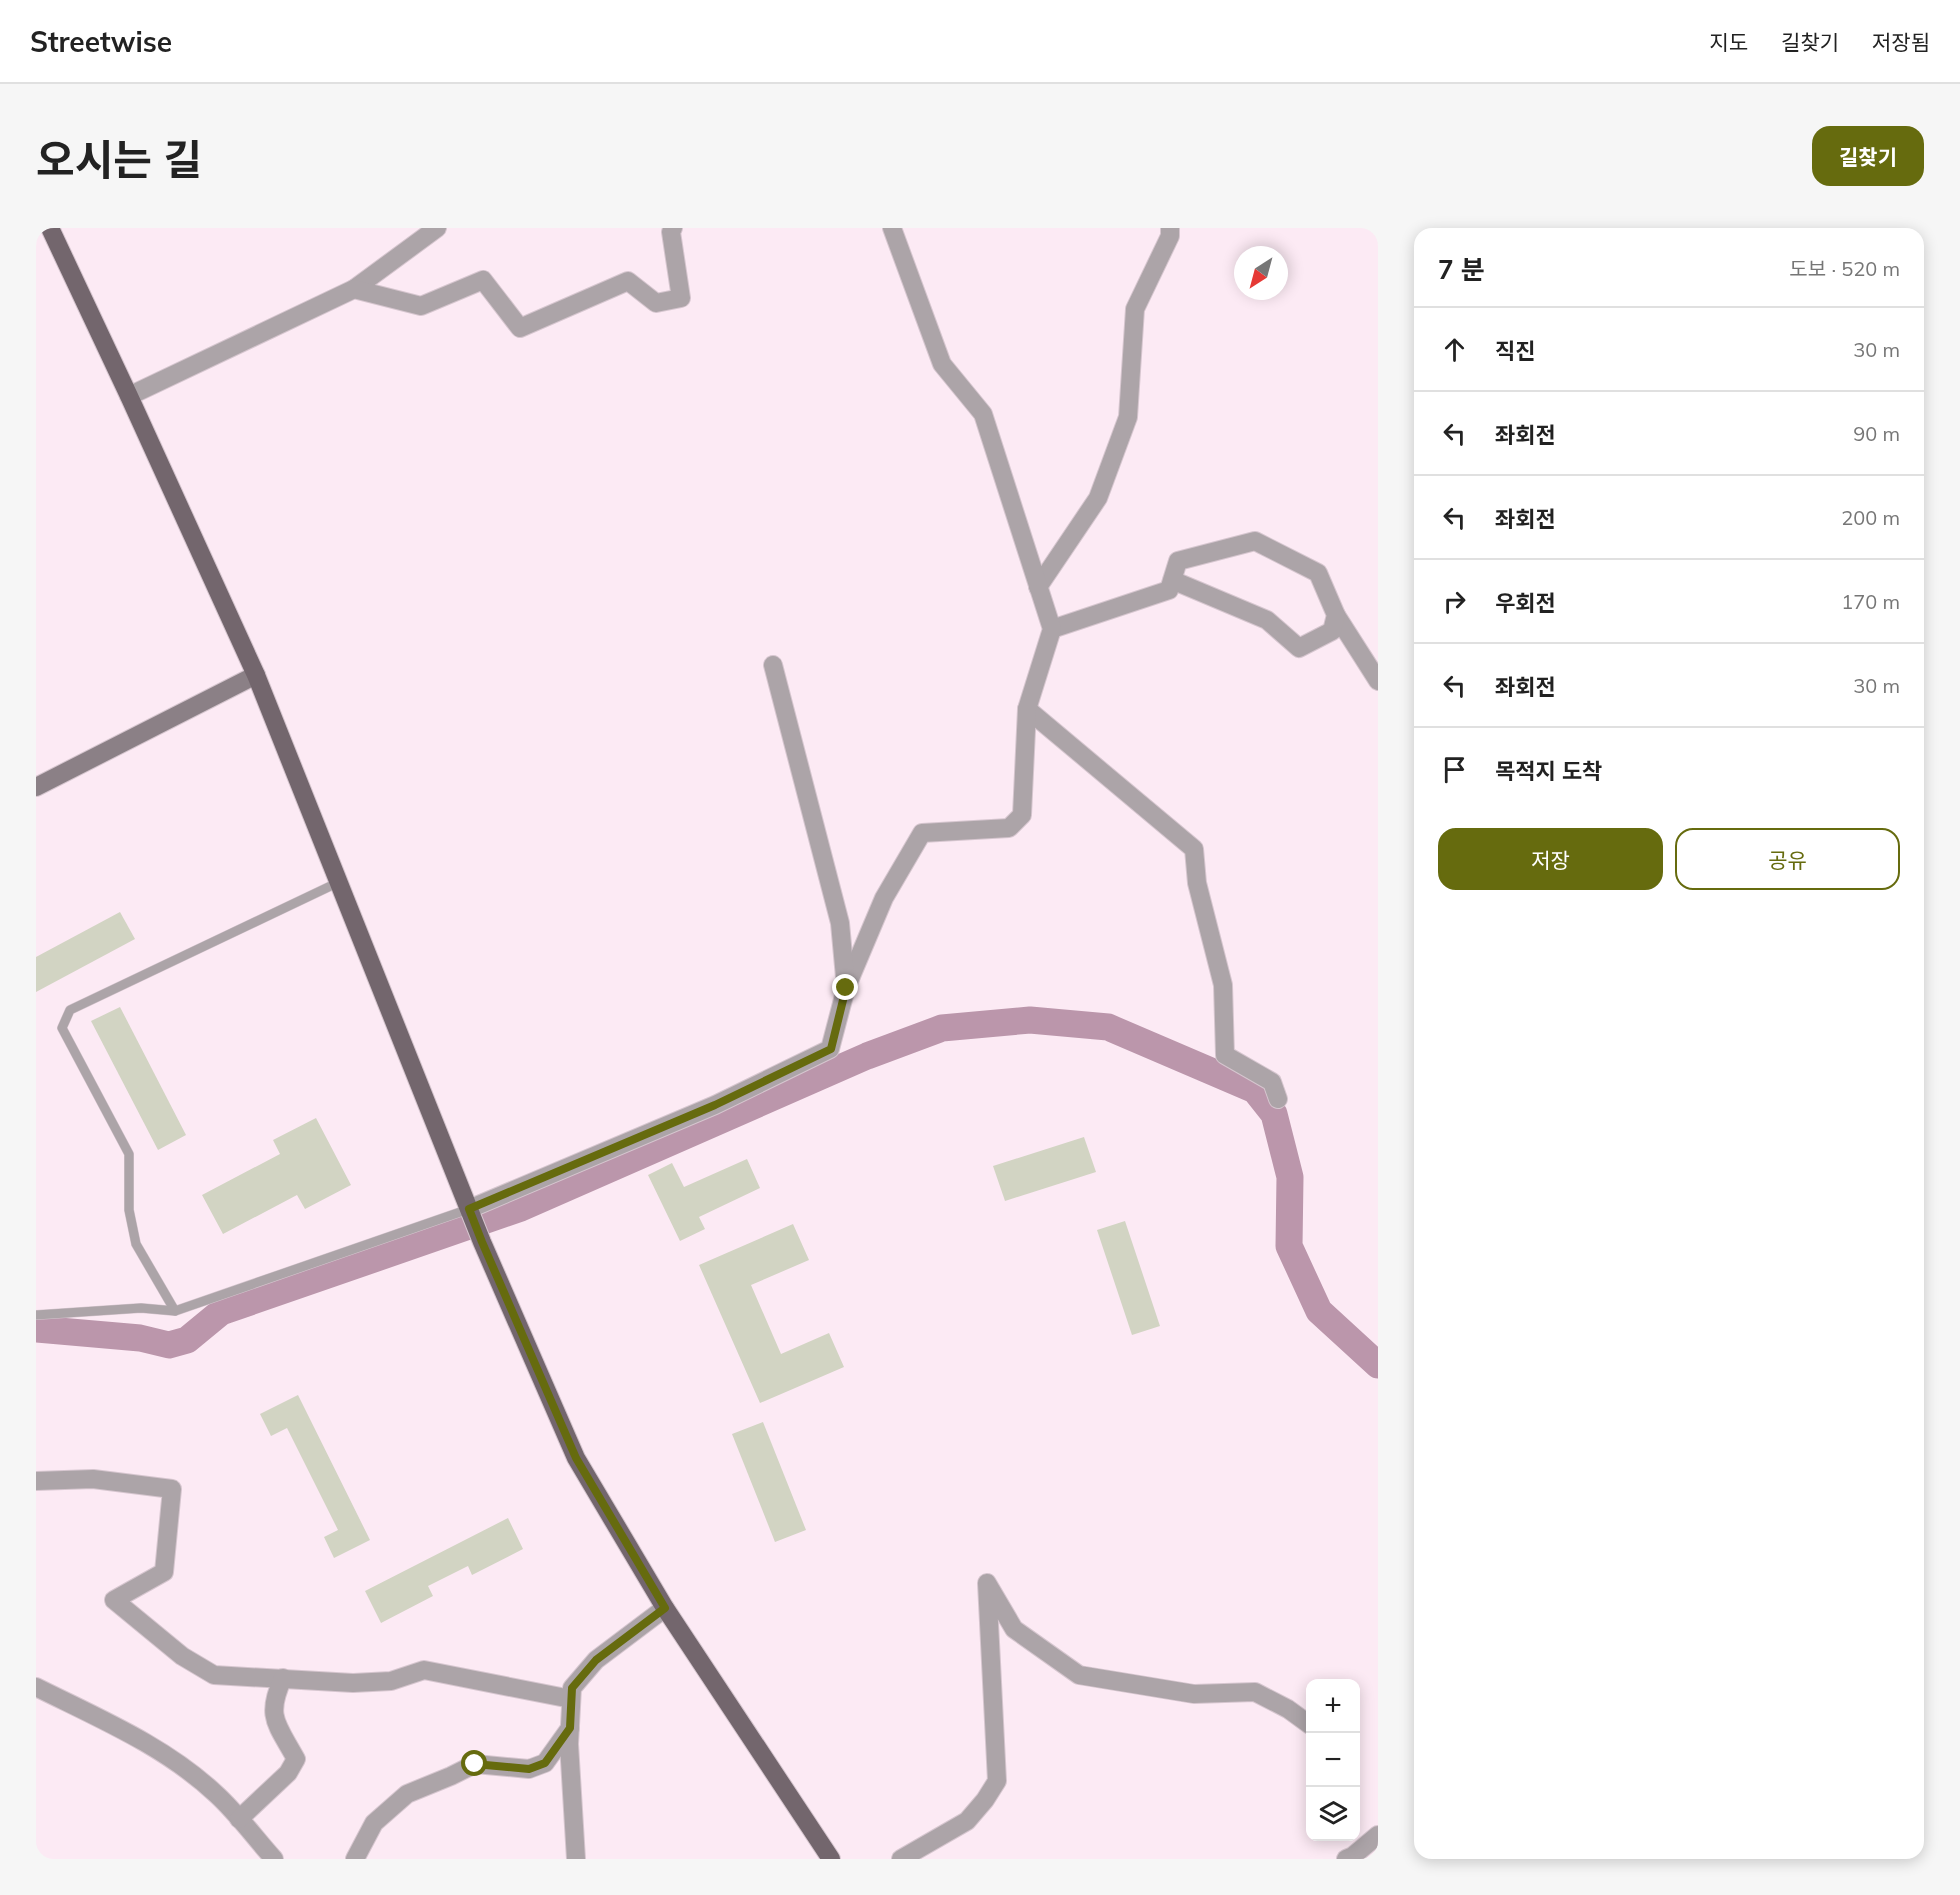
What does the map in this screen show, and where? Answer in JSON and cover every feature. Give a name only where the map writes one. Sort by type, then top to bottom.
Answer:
[{"type":"main road","points":[[50,228],[256,675],[482,1242],[576,1458],[665,1608],[831,1859]]},
{"type":"street","points":[[129,396],[354,289],[437,228]]},
{"type":"street","points":[[354,289],[421,306],[483,280],[520,328],[628,281],[656,303],[681,298],[671,232],[673,228]]},
{"type":"street","points":[[470,1210],[715,1105],[831,1049],[846,988],[884,898],[922,833],[1009,828],[1022,815],[1027,709],[1052,629],[983,414],[942,364],[892,228]]},
{"type":"street","points":[[1038,586],[1098,498],[1121,437],[1128,417],[1134,309],[1170,236],[1170,228]]},
{"type":"street","points":[[1052,629],[1169,590],[1178,561],[1255,541],[1318,573],[1336,615],[1378,681]]},
{"type":"street","points":[[1172,580],[1267,620],[1299,648],[1332,631],[1336,615]]},
{"type":"street","points":[[773,665],[840,922],[846,988]]},
{"type":"street","points":[[36,787],[256,675]]},
{"type":"street","points":[[1027,709],[1194,849],[1197,884],[1222,985],[1225,1055],[1272,1082],[1278,1099]]},
{"type":"street","points":[[36,1481],[93,1479],[172,1489],[164,1572],[114,1600],[182,1656],[214,1674],[353,1683],[391,1681],[423,1670],[571,1699]]},
{"type":"street","points":[[901,1859],[967,1821],[997,1781],[987,1583],[1014,1629],[1079,1675],[1194,1694],[1255,1692],[1288,1709],[1306,1722]]},
{"type":"street","points":[[576,1859],[569,1744],[572,1688],[596,1660],[665,1608]]},
{"type":"street","points":[[239,1819],[288,1773],[296,1759],[274,1719],[274,1697],[283,1678]]},
{"type":"street","points":[[36,1687],[131,1734],[170,1758],[217,1794],[274,1859]]},
{"type":"street","points":[[355,1859],[374,1823],[406,1794],[452,1776],[475,1764],[529,1769],[545,1763],[570,1728]]},
{"type":"street","points":[[1346,1859],[1378,1835]]},
{"type":"lane","points":[[175,1311],[136,1244],[129,1210],[129,1154],[62,1028],[70,1010],[339,882]]},
{"type":"lane","points":[[36,1315],[141,1308],[175,1311],[470,1210]]},
{"type":"building","points":[[120,912],[135,939],[36,992],[36,957]]},
{"type":"building","points":[[120,1007],[186,1135],[158,1150],[91,1021]]},
{"type":"building","points":[[316,1118],[351,1185],[305,1209],[297,1195],[223,1234],[202,1195],[280,1154],[273,1140]]},
{"type":"building","points":[[1084,1137],[1096,1172],[1005,1201],[993,1166]]},
{"type":"building","points":[[747,1159],[760,1188],[699,1217],[705,1229],[680,1241],[648,1175],[672,1163],[684,1187]]},
{"type":"building","points":[[1125,1221],[1160,1326],[1132,1335],[1097,1230]]},
{"type":"building","points":[[793,1224],[809,1260],[751,1285],[781,1354],[829,1333],[844,1367],[760,1403],[699,1265]]},
{"type":"building","points":[[298,1395],[370,1540],[334,1558],[324,1537],[338,1530],[287,1428],[271,1436],[260,1414]]},
{"type":"building","points":[[763,1422],[806,1530],[775,1542],[732,1434]]},
{"type":"building","points":[[508,1518],[523,1549],[472,1575],[468,1566],[428,1586],[433,1596],[381,1623],[365,1591]]},
{"type":"waterway","points":[[36,1329],[140,1338],[169,1345],[187,1340],[221,1312],[521,1208],[867,1056],[942,1028],[1030,1020],[1108,1027],[1255,1090],[1274,1114],[1290,1177],[1289,1246],[1319,1311],[1378,1365]]},
{"type":"route","points":[[475,1764],[529,1769],[545,1763],[570,1728],[572,1688],[596,1660],[665,1608],[576,1458],[469,1209],[715,1105],[831,1049],[846,988]]}]
